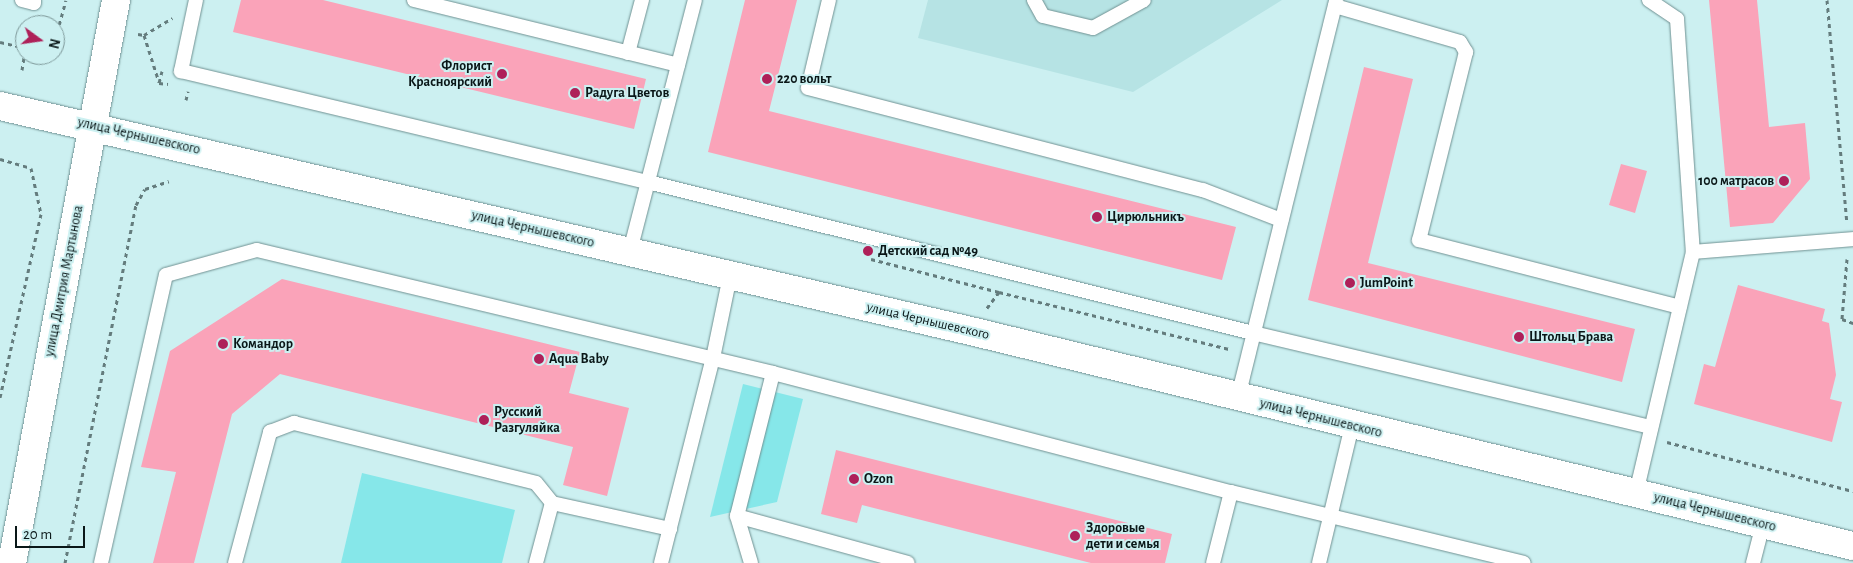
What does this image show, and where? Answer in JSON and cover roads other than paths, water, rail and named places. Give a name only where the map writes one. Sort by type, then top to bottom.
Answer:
[{"type":"main road","name":"улица Дмитрия Мартынова","points":[[8,560],[77,222],[92,125],[116,0]]},
{"type":"main road","name":"улица Чернышевского","points":[[0,106],[92,125],[630,251],[1853,546]]},
{"type":"lane","points":[[22,0],[34,3],[34,0]]},
{"type":"lane","points":[[196,0],[181,71],[648,182],[1253,333],[1651,427]]},
{"type":"lane","points":[[414,0],[678,65]]},
{"type":"lane","points":[[628,53],[642,0]]},
{"type":"lane","points":[[630,251],[695,0]]},
{"type":"lane","points":[[829,0],[808,88],[1203,190],[1281,220]]},
{"type":"lane","points":[[1034,0],[1043,16],[1093,28],[1144,0]]},
{"type":"lane","points":[[1636,493],[1693,252],[1676,19],[1649,0]]},
{"type":"lane","points":[[1238,397],[1335,3],[1460,42],[1466,52],[1419,240],[1680,307]]},
{"type":"lane","points":[[1693,252],[1851,240]]},
{"type":"lane","points":[[102,563],[166,275],[257,250],[713,358],[1231,492],[1524,563]]},
{"type":"lane","points":[[661,563],[713,358],[730,276]]},
{"type":"lane","points":[[751,563],[737,516],[773,373]]},
{"type":"lane","points":[[235,563],[270,432],[294,423],[536,483],[552,503],[670,528]]},
{"type":"lane","points":[[1319,563],[1352,426]]},
{"type":"lane","points":[[1213,563],[1231,492]]},
{"type":"lane","points":[[536,563],[552,503]]},
{"type":"lane","points":[[737,516],[908,563]]},
{"type":"lane","points":[[1753,563],[1763,524]]},
{"type":"place","name":"Флорист Красноярский","points":[[502,74]]},
{"type":"place","name":"220 вольт","points":[[767,79]]},
{"type":"place","name":"Радуга Цветов","points":[[575,93]]},
{"type":"place","name":"100 матрасов","points":[[1784,181]]},
{"type":"place","name":"Цирюльникъ","points":[[1097,217]]},
{"type":"place","name":"Детский сад №49","points":[[868,251]]},
{"type":"place","name":"JumPoint","points":[[1350,283]]},
{"type":"place","name":"Штольц Брава","points":[[1519,337]]},
{"type":"place","name":"Командор","points":[[223,344]]},
{"type":"place","name":"Aqua Baby","points":[[539,359]]},
{"type":"place","name":"Русский Разгуляйка","points":[[484,420]]},
{"type":"place","name":"Ozon","points":[[854,479]]},
{"type":"place","name":"Здоровые дети и семья","points":[[1075,536]]}]
